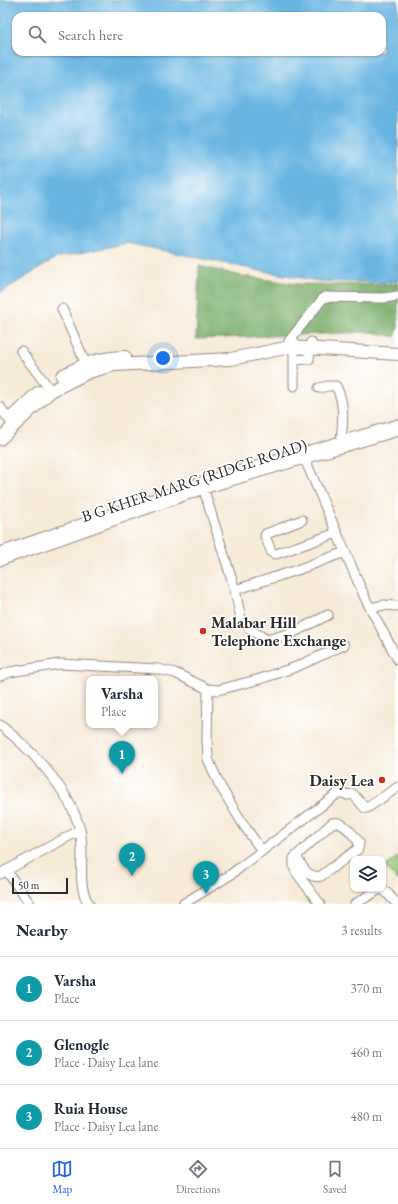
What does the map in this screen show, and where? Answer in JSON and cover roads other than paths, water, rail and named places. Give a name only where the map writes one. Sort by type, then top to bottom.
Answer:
[{"type":"main road","points":[[0,440],[11,423],[48,388],[87,368],[114,365],[231,359],[292,344],[398,354]]},
{"type":"main road","points":[[310,346],[398,348]]},
{"type":"main road","points":[[0,428],[11,423]]},
{"type":"street","points":[[294,386],[294,360],[292,344],[324,297],[383,298],[398,296]]},
{"type":"street","points":[[62,308],[87,368]]},
{"type":"street","points":[[294,360],[309,359],[310,346]]},
{"type":"street","points":[[21,351],[48,388]]},
{"type":"street","points":[[319,388],[336,386],[341,394],[343,417],[341,440]]},
{"type":"street","points":[[0,407],[11,423]]},
{"type":"street","name":"B G KHER MARG (RIDGE ROAD)","points":[[304,455],[341,440],[398,424]]},
{"type":"street","name":"B G KHER MARG (RIDGE ROAD)","points":[[0,552],[304,455],[398,431]]},
{"type":"street","points":[[304,455],[368,604],[398,660]]},
{"type":"street","points":[[203,486],[235,590],[241,619],[251,630],[267,640],[294,632],[328,616]]},
{"type":"street","name":"B G KHER MARG (RIDGE ROAD)","points":[[0,560],[203,486]]},
{"type":"street","points":[[302,520],[266,534],[265,536],[272,553],[276,554],[336,530]]},
{"type":"street","points":[[312,536],[336,530]]},
{"type":"street","points":[[235,590],[297,570],[345,552]]},
{"type":"street","points":[[368,604],[397,605]]},
{"type":"street","points":[[398,640],[396,644],[398,649]]},
{"type":"street","points":[[0,676],[10,672],[60,664],[158,669],[176,673],[208,689],[218,690],[260,679],[296,667],[344,645]]},
{"type":"street","points":[[208,689],[208,759],[219,784],[239,818],[262,851]]},
{"type":"street","points":[[0,725],[14,736],[34,757],[59,786],[71,804],[80,830],[83,853],[82,886],[84,897],[90,904]]},
{"type":"street","points":[[184,904],[230,875],[337,794],[342,792],[353,794],[365,808],[367,808],[398,787]]},
{"type":"street","points":[[296,856],[308,874],[315,878],[321,876],[358,849],[359,842],[342,824],[337,822],[332,823],[296,856],[294,858],[296,872],[320,904]]},
{"type":"street","points":[[30,904],[3,872],[80,830]]},
{"type":"street","points":[[355,904],[376,892]]},
{"type":"street","points":[[386,892],[397,904]]},
{"type":"water","points":[[0,0],[398,0],[398,281],[382,283],[318,281],[127,243],[56,258],[0,293]]},
{"type":"place","name":"Malabar Hill Telephone Exchange","points":[[203,631]]},
{"type":"place","name":"Varsha","points":[[122,774]]},
{"type":"place","name":"Daisy Lea","points":[[382,780]]},
{"type":"place","name":"Glenogle","points":[[132,876]]},
{"type":"place","name":"Ruia House","points":[[206,894]]}]
